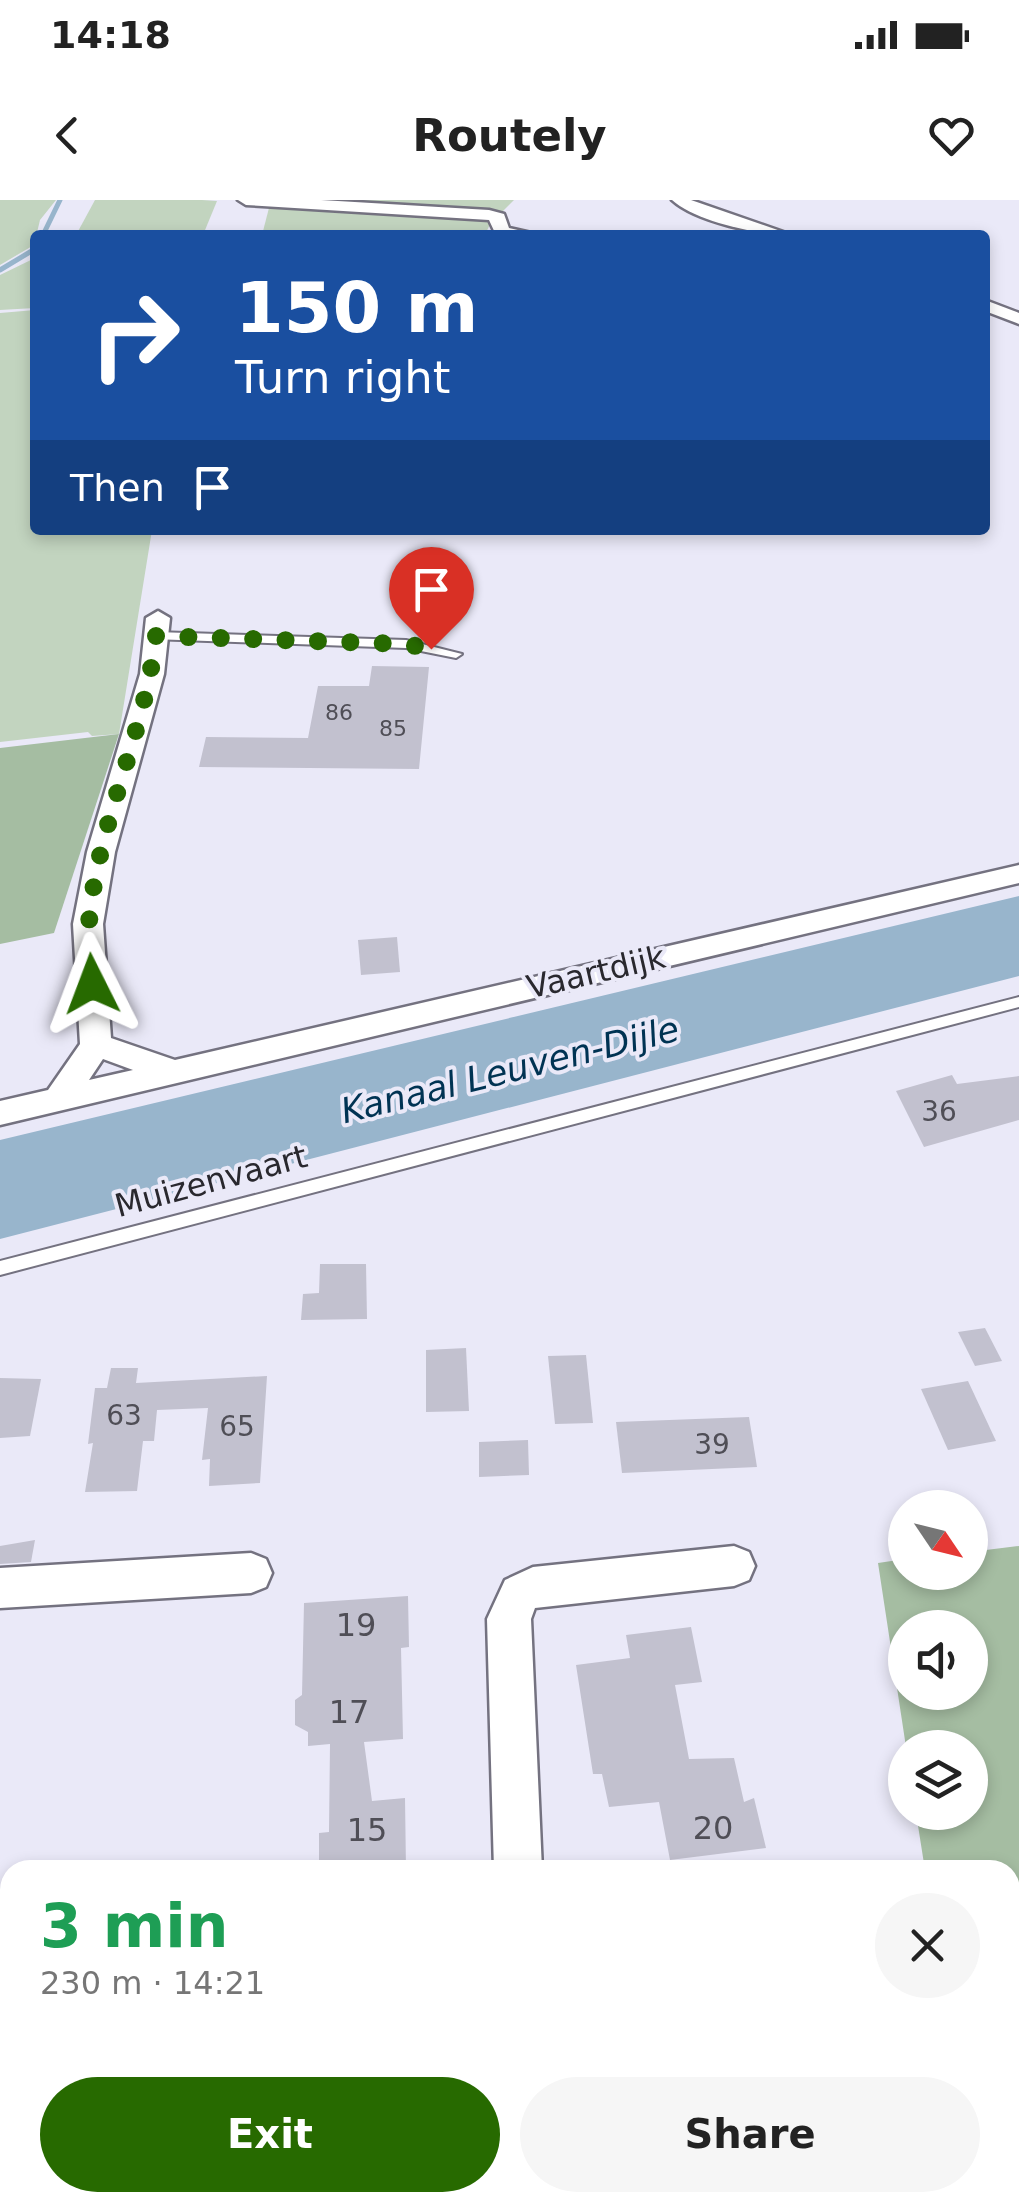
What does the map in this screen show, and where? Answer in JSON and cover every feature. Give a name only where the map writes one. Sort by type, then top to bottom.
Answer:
[{"type":"street","points":[[246,200],[489,215],[498,217],[501,230]]},
{"type":"street","points":[[680,200],[767,230]]},
{"type":"street","points":[[712,230],[730,219]]},
{"type":"street","points":[[990,307],[1019,319]]},
{"type":"street","points":[[59,1099],[96,1044],[88,924],[101,852],[152,674],[158,627]]},
{"type":"street","name":"Vaartdijk","points":[[0,1113],[1019,874]]},
{"type":"street","points":[[96,1044],[174,1073]]},
{"type":"street","points":[[518,1860],[509,1619],[520,1594],[533,1587],[604,1577],[734,1566]]},
{"type":"street","points":[[0,1588],[251,1573]]},
{"type":"lane","points":[[158,627],[406,644],[456,654]]},
{"type":"lane","name":"Muizenvaart","points":[[0,1268],[1019,1002]]},
{"type":"green space","points":[[0,200],[56,200],[40,220],[38,230],[30,230],[30,247],[0,265]]},
{"type":"green space","points":[[95,200],[217,201],[205,230],[79,230]]},
{"type":"green space","points":[[307,200],[514,200],[503,211]]},
{"type":"green space","points":[[270,204],[491,222],[487,230],[263,230]]},
{"type":"green space","points":[[30,260],[30,308],[0,310],[0,275]]},
{"type":"green space","points":[[30,310],[30,535],[151,535],[119,734],[92,736],[88,732],[0,742],[0,313]]},
{"type":"green space","points":[[119,734],[54,933],[0,944],[0,748]]},
{"type":"green space","points":[[1019,1546],[1019,1860],[923,1860],[919,1830],[988,1830],[988,1730],[903,1730],[900,1710],[988,1710],[988,1610],[888,1610],[888,1629],[878,1563],[888,1562],[888,1590],[988,1590],[988,1550]]},
{"type":"water","name":"Kanaal Leuven-Dijle","points":[[1019,896],[1019,976],[0,1239],[0,1140]]},
{"type":"building","points":[[372,666],[429,667],[419,769],[199,767],[206,737],[308,738],[318,686],[369,686]]},
{"type":"building","points":[[397,937],[400,972],[361,975],[358,940]]},
{"type":"building","points":[[952,1075],[957,1084],[1019,1076],[1019,1120],[924,1147],[896,1091]]},
{"type":"building","points":[[320,1264],[366,1264],[367,1319],[301,1320],[303,1294],[319,1293]]},
{"type":"building","points":[[985,1328],[1002,1361],[975,1366],[958,1332]]},
{"type":"building","points":[[466,1348],[469,1411],[426,1412],[426,1350]]},
{"type":"building","points":[[586,1355],[593,1423],[555,1424],[548,1356]]},
{"type":"building","points":[[111,1368],[138,1368],[136,1383],[267,1376],[260,1483],[209,1486],[210,1459],[202,1460],[208,1408],[157,1410],[154,1441],[143,1441],[137,1491],[85,1492],[93,1443],[88,1444],[95,1388],[107,1388]]},
{"type":"building","points":[[0,1378],[41,1379],[30,1436],[0,1438]]},
{"type":"building","points":[[968,1381],[996,1441],[948,1450],[921,1389]]},
{"type":"building","points":[[749,1417],[757,1467],[622,1473],[616,1422]]},
{"type":"building","points":[[528,1440],[529,1475],[479,1477],[479,1442]]},
{"type":"building","points":[[35,1540],[31,1562],[0,1564],[0,1546]]},
{"type":"building","points":[[408,1596],[409,1647],[401,1648],[403,1739],[364,1742],[372,1801],[405,1798],[406,1860],[319,1860],[319,1833],[329,1832],[330,1744],[308,1746],[308,1732],[295,1725],[295,1700],[302,1695],[304,1603]]},
{"type":"building","points":[[691,1627],[702,1682],[675,1685],[689,1759],[734,1758],[744,1802],[754,1798],[766,1848],[670,1860],[659,1802],[609,1807],[602,1774],[593,1774],[576,1665],[630,1658],[626,1635]]},
{"type":"waterway","points":[[45,230],[60,200]]},
{"type":"waterway","points":[[0,270],[30,252]]},
{"type":"route","points":[[92,984],[88,924],[101,852],[152,674],[156,636],[406,644],[431,649]]}]
